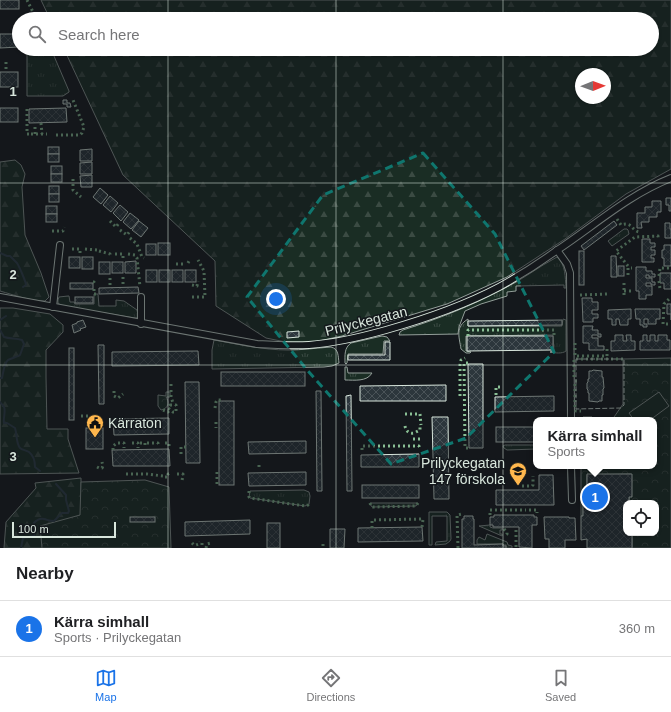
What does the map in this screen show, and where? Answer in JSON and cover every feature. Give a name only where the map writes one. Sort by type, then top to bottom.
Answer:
[{"type":"street","name":"Prilyckegatan","points":[[0,298],[257,344],[283,346],[342,341],[439,314],[499,287],[530,269],[626,201],[647,188],[671,178]]},
{"type":"street","points":[[53,307],[60,245]]},
{"type":"street","points":[[557,250],[567,264],[570,273],[571,417]]},
{"type":"street","points":[[141,297],[141,324]]},
{"type":"street","points":[[571,469],[572,500]]},
{"type":"highlighted area","points":[[423,153],[495,234],[554,352],[466,438],[391,464],[308,371],[247,297],[323,195]]},
{"type":"green space","points":[[41,0],[671,0],[671,169],[626,194],[565,239],[507,277],[447,304],[342,336],[300,345],[266,338],[216,306],[215,261],[123,175],[67,56],[659,56],[659,12],[47,12]]},
{"type":"green space","points":[[27,56],[54,56],[69,92],[63,96],[27,96]]},
{"type":"green space","points":[[15,160],[21,165],[25,174],[22,187],[25,235],[41,273],[49,297],[45,301],[28,299],[0,291],[0,162]]},
{"type":"green space","points":[[624,229],[628,230],[629,234],[612,246],[608,241]]},
{"type":"green space","points":[[557,257],[564,267],[566,288],[564,288],[564,285],[516,286],[516,291],[507,292],[507,296],[481,304],[465,311],[458,334],[399,335],[403,330],[454,312],[479,301],[517,282]]},
{"type":"green space","points":[[94,294],[98,294],[99,306],[116,306],[116,300],[124,301],[137,310],[137,318],[62,306],[58,303],[59,297],[69,296],[70,302],[74,302],[75,304],[94,304]]},
{"type":"green space","points":[[0,308],[13,308],[50,314],[63,325],[63,332],[46,350],[47,429],[68,429],[68,439],[79,473],[0,474]]},
{"type":"green space","points":[[468,319],[468,326],[562,326],[563,319],[566,320],[566,351],[560,353],[550,352],[554,351],[553,335],[466,336],[466,351],[471,352],[466,353],[461,349],[459,332],[461,325]]},
{"type":"green space","points":[[382,336],[387,337],[390,341],[384,341],[383,354],[348,354],[347,363],[345,363],[346,349],[351,343]]},
{"type":"green space","points":[[214,340],[279,350],[331,347],[337,351],[339,363],[324,367],[212,369],[212,350]]},
{"type":"green space","points":[[671,358],[671,548],[632,548],[632,536],[659,536],[659,500],[629,500],[631,474],[587,475],[587,497],[583,498],[583,516],[581,516],[581,469],[657,469],[657,417],[614,417],[623,404],[623,359]]},
{"type":"green space","points":[[345,367],[347,367],[348,373],[372,373],[364,379],[345,380]]},
{"type":"green space","points":[[166,392],[170,392],[170,397],[166,397],[168,405],[161,410],[158,406],[158,395],[166,396]]},
{"type":"green space","points":[[659,392],[669,406],[654,417],[632,417],[629,413]]},
{"type":"green space","points":[[533,445],[533,449],[507,450],[503,446]]},
{"type":"green space","points":[[81,478],[81,514],[46,548],[4,548],[6,522],[36,488],[35,483]]},
{"type":"green space","points":[[145,480],[169,487],[171,548],[42,548],[40,526],[80,515],[81,482]]},
{"type":"green space","points":[[304,490],[309,492],[310,496],[309,504],[305,506],[249,497],[250,491]]},
{"type":"green space","points":[[370,503],[418,503],[416,506],[373,507]]},
{"type":"green space","points":[[429,512],[447,512],[450,515],[451,539],[446,544],[435,545],[436,542],[447,541],[447,516],[432,516],[432,545],[429,545]]},
{"type":"green space","points":[[490,525],[490,527],[493,528],[502,528],[502,530],[500,530],[500,534],[502,534],[502,536],[479,526]]},
{"type":"green space","points":[[487,534],[507,542],[508,545],[512,546],[512,548],[506,548],[506,545],[503,544],[477,544],[479,537],[485,540]]},
{"type":"building","points":[[0,0],[19,0],[19,9],[0,9]]},
{"type":"building","points":[[0,34],[12,34],[12,47],[0,48]]},
{"type":"building","points":[[0,72],[18,72],[18,87],[0,87]]},
{"type":"building","points":[[63,100],[67,100],[67,103],[70,103],[71,107],[67,107],[67,104],[63,104]]},
{"type":"building","points":[[0,108],[18,108],[18,122],[0,122]]},
{"type":"building","points":[[66,108],[67,122],[29,123],[29,109]]},
{"type":"building","points":[[48,147],[59,147],[59,154],[48,154]]},
{"type":"building","points":[[92,149],[92,161],[80,161],[80,150]]},
{"type":"building","points":[[48,154],[59,154],[59,162],[48,162]]},
{"type":"building","points":[[92,162],[92,174],[80,174],[80,163]]},
{"type":"building","points":[[51,166],[62,166],[62,174],[51,174]]},
{"type":"building","points":[[51,174],[62,174],[62,182],[51,182]]},
{"type":"building","points":[[92,175],[92,187],[81,187],[80,176]]},
{"type":"building","points":[[49,186],[59,186],[59,194],[49,194]]},
{"type":"building","points":[[100,188],[108,195],[101,204],[93,197]]},
{"type":"building","points":[[49,194],[59,194],[59,202],[49,202]]},
{"type":"building","points":[[110,196],[118,203],[111,212],[103,205]]},
{"type":"building","points":[[666,198],[671,198],[671,211],[669,211],[669,205],[666,205]]},
{"type":"building","points":[[652,201],[661,201],[661,212],[657,212],[657,217],[649,217],[649,222],[641,222],[642,228],[637,228],[637,213],[645,213],[645,207],[652,207]]},
{"type":"building","points":[[120,205],[128,212],[121,221],[113,213]]},
{"type":"building","points":[[46,206],[57,206],[57,214],[46,214]]},
{"type":"building","points":[[130,213],[139,220],[131,229],[123,222]]},
{"type":"building","points":[[46,214],[57,214],[57,222],[46,222]]},
{"type":"building","points":[[139,221],[148,228],[141,237],[132,230]]},
{"type":"building","points":[[614,221],[617,225],[584,250],[581,246]]},
{"type":"building","points":[[665,223],[670,223],[671,238],[665,238]]},
{"type":"building","points":[[642,239],[650,239],[650,243],[655,243],[655,247],[651,247],[651,250],[655,250],[655,255],[651,255],[651,258],[654,258],[654,262],[642,262]]},
{"type":"building","points":[[158,243],[170,243],[170,255],[158,255]]},
{"type":"building","points":[[146,244],[156,244],[156,255],[146,255]]},
{"type":"building","points":[[664,245],[671,245],[671,266],[664,266],[662,250],[664,250]]},
{"type":"building","points":[[579,251],[584,251],[584,285],[579,285]]},
{"type":"building","points":[[611,256],[616,256],[617,277],[611,277]]},
{"type":"building","points":[[69,257],[80,257],[80,268],[69,268]]},
{"type":"building","points":[[82,257],[93,257],[93,269],[82,269]]},
{"type":"building","points":[[136,261],[136,273],[125,273],[125,262]]},
{"type":"building","points":[[99,262],[110,262],[110,274],[99,274]]},
{"type":"building","points":[[112,262],[123,262],[123,273],[112,273]]},
{"type":"building","points":[[618,266],[624,266],[624,276],[618,276]]},
{"type":"building","points":[[636,267],[646,267],[646,271],[652,271],[652,274],[655,274],[655,277],[649,277],[649,275],[646,275],[646,278],[652,278],[652,282],[655,282],[655,285],[646,283],[646,286],[652,286],[652,295],[646,295],[646,299],[639,299],[639,291],[636,291]]},
{"type":"building","points":[[146,270],[157,270],[157,282],[146,282]]},
{"type":"building","points":[[159,270],[170,270],[170,282],[159,282]]},
{"type":"building","points":[[172,270],[183,270],[183,282],[172,282]]},
{"type":"building","points":[[185,270],[196,270],[196,282],[185,282]]},
{"type":"building","points":[[660,273],[671,273],[671,289],[664,289],[664,283],[660,283]]},
{"type":"building","points":[[70,283],[93,283],[93,289],[70,289]]},
{"type":"building","points":[[138,287],[139,293],[99,294],[99,288]]},
{"type":"building","points":[[75,297],[93,297],[93,303],[75,303]]},
{"type":"building","points":[[582,298],[592,298],[592,302],[598,302],[598,310],[592,310],[592,314],[598,314],[598,318],[593,318],[593,322],[583,322]]},
{"type":"building","points":[[667,304],[671,304],[671,314],[667,314]]},
{"type":"building","points":[[631,309],[631,319],[628,319],[628,325],[620,325],[619,319],[616,319],[616,325],[612,325],[612,319],[608,319],[608,310]]},
{"type":"building","points":[[635,309],[660,309],[660,319],[656,319],[656,324],[648,324],[648,319],[644,319],[644,324],[647,324],[647,327],[643,327],[643,325],[640,325],[640,319],[636,319]]},
{"type":"building","points":[[83,320],[86,327],[74,333],[72,325]]},
{"type":"building","points":[[562,320],[562,325],[468,326],[468,321]]},
{"type":"building","points":[[583,326],[593,326],[592,330],[598,330],[598,334],[601,334],[601,337],[598,337],[598,335],[592,335],[592,338],[598,338],[598,346],[604,346],[604,350],[589,350],[589,343],[583,343]]},
{"type":"building","points":[[299,331],[299,337],[287,338],[287,332]]},
{"type":"building","points":[[615,335],[623,335],[623,341],[627,341],[626,335],[631,335],[631,341],[635,341],[635,350],[611,351],[611,341],[615,341]]},
{"type":"building","points":[[643,335],[647,335],[647,341],[650,341],[650,335],[655,335],[655,341],[658,341],[658,335],[667,335],[667,340],[670,340],[670,350],[640,350],[640,341],[643,341]]},
{"type":"building","points":[[467,336],[553,336],[553,350],[467,351]]},
{"type":"building","points":[[385,342],[390,342],[390,360],[348,360],[348,355],[385,355]]},
{"type":"building","points":[[98,345],[104,345],[104,404],[99,404]]},
{"type":"building","points":[[69,348],[74,348],[74,420],[69,420]]},
{"type":"building","points":[[198,351],[199,365],[112,366],[112,352]]},
{"type":"building","points":[[468,364],[483,364],[483,448],[469,448]]},
{"type":"building","points":[[589,371],[602,371],[603,377],[604,388],[602,401],[598,402],[589,401],[589,393],[587,389]]},
{"type":"building","points":[[221,372],[305,372],[305,386],[221,386]]},
{"type":"building","points":[[185,382],[199,382],[200,463],[186,463]]},
{"type":"building","points":[[446,385],[446,401],[360,401],[360,386]]},
{"type":"building","points":[[316,391],[321,391],[322,491],[317,491]]},
{"type":"building","points":[[351,395],[352,491],[347,491],[346,396]]},
{"type":"building","points":[[554,396],[554,411],[495,412],[495,397]]},
{"type":"building","points":[[219,401],[234,401],[234,485],[219,485]]},
{"type":"building","points":[[432,417],[448,417],[449,499],[434,499]]},
{"type":"building","points":[[169,418],[169,434],[114,435],[113,419]]},
{"type":"building","points":[[496,427],[533,427],[533,442],[496,442]]},
{"type":"building","name":"Kärraton","points":[[86,428],[103,428],[103,449],[86,449]]},
{"type":"building","points":[[306,441],[306,453],[249,454],[248,442]]},
{"type":"building","points":[[169,449],[170,466],[113,466],[112,450]]},
{"type":"building","points":[[419,454],[419,467],[361,467],[361,455]]},
{"type":"building","points":[[306,472],[306,485],[249,486],[248,473]]},
{"type":"building","points":[[587,474],[632,474],[632,497],[629,497],[629,500],[623,500],[623,536],[632,536],[632,548],[587,548],[587,539],[581,540],[581,516],[583,516],[583,497],[587,497]]},
{"type":"building","points":[[539,475],[553,475],[554,505],[496,505],[496,490],[539,490]]},
{"type":"building","points":[[362,485],[419,485],[419,498],[362,498]]},
{"type":"building","points":[[494,515],[534,515],[534,517],[537,517],[537,525],[532,525],[532,548],[519,547],[519,527],[493,527],[493,525],[490,525],[490,517],[494,517]]},
{"type":"building","points":[[464,516],[473,516],[474,545],[503,544],[506,548],[462,548],[462,519],[464,519]]},
{"type":"building","points":[[130,517],[155,517],[155,522],[130,522]]},
{"type":"building","points":[[544,517],[575,518],[576,540],[565,540],[565,548],[549,548],[549,539],[545,539]]},
{"type":"building","points":[[250,520],[250,534],[185,536],[185,522]]},
{"type":"building","points":[[267,523],[280,523],[280,548],[267,548]]},
{"type":"building","points":[[422,527],[423,541],[358,542],[358,528]]},
{"type":"building","points":[[330,529],[345,529],[344,548],[330,548]]},
{"type":"waterway","points":[[0,253],[10,256],[17,263],[26,283],[23,287]]},
{"type":"waterway","points":[[0,320],[6,316]]},
{"type":"waterway","points":[[0,330],[4,337],[22,340],[24,344],[20,355],[7,361],[2,378],[0,378]]},
{"type":"waterway","points":[[0,402],[5,409],[4,423],[7,423],[15,428],[19,446],[21,449],[28,451],[31,454],[34,459],[35,467],[40,471]]},
{"type":"waterway","points":[[21,548],[23,538],[34,536],[33,525],[36,521],[39,519],[54,521],[62,513],[68,513],[69,511],[66,495],[56,484]]},
{"type":"hedge","points":[[27,0],[33,12]]},
{"type":"hedge","points":[[6,60],[6,69]]},
{"type":"hedge","points":[[56,135],[80,135],[82,133],[84,127],[73,100]]},
{"type":"hedge","points":[[27,109],[27,134],[29,134]]},
{"type":"hedge","points":[[41,123],[42,134]]},
{"type":"hedge","points":[[35,127],[35,134]]},
{"type":"hedge","points":[[31,134],[47,134]]},
{"type":"hedge","points":[[73,179],[73,190],[81,197]]},
{"type":"hedge","points":[[617,219],[621,225],[628,224],[638,232],[641,232]]},
{"type":"hedge","points":[[110,221],[116,227],[119,223]]},
{"type":"hedge","points":[[52,231],[63,231],[64,227]]},
{"type":"hedge","points":[[120,230],[127,235],[130,231]]},
{"type":"hedge","points":[[628,266],[616,251],[635,237],[658,236],[658,239]]},
{"type":"hedge","points":[[130,238],[137,244],[142,257],[144,258]]},
{"type":"hedge","points":[[72,249],[80,249],[80,254]]},
{"type":"hedge","points":[[85,249],[97,250]]},
{"type":"hedge","points":[[99,251],[110,254],[110,257]]},
{"type":"hedge","points":[[115,254],[123,254],[123,258]]},
{"type":"hedge","points":[[128,254],[135,255],[137,258],[140,287]]},
{"type":"hedge","points":[[192,297],[205,297],[204,271],[198,260]]},
{"type":"hedge","points":[[176,264],[183,264],[183,267]]},
{"type":"hedge","points":[[628,275],[628,268],[632,268]]},
{"type":"hedge","points":[[659,276],[660,268],[671,268]]},
{"type":"hedge","points":[[123,277],[123,284]]},
{"type":"hedge","points":[[110,278],[110,288]]},
{"type":"hedge","points":[[192,285],[197,286],[198,281]]},
{"type":"hedge","points":[[659,281],[660,289]]},
{"type":"hedge","points":[[93,282],[96,285]]},
{"type":"hedge","points":[[624,295],[624,283],[626,283]]},
{"type":"hedge","points":[[94,289],[94,294],[98,294]]},
{"type":"hedge","points":[[624,291],[633,291]]},
{"type":"hedge","points":[[580,295],[608,294]]},
{"type":"hedge","points":[[668,324],[663,324],[664,304],[671,297]]},
{"type":"hedge","points":[[468,336],[468,330],[554,330],[554,336]]},
{"type":"hedge","points":[[575,343],[575,356],[607,356],[607,346]]},
{"type":"hedge","points":[[460,396],[460,365],[461,360],[465,358]]},
{"type":"hedge","points":[[574,377],[574,359],[624,359]]},
{"type":"hedge","points":[[468,363],[464,363],[465,448],[468,448]]},
{"type":"hedge","points":[[575,391],[575,381],[580,381]]},
{"type":"hedge","points":[[496,395],[496,387],[501,387]]},
{"type":"hedge","points":[[171,390],[173,403]]},
{"type":"hedge","points":[[114,396],[118,398],[123,394]]},
{"type":"hedge","points":[[575,395],[575,410],[581,411]]},
{"type":"hedge","points":[[215,408],[217,400],[221,400]]},
{"type":"hedge","points":[[170,405],[176,405],[176,412],[173,412],[168,408],[170,405]]},
{"type":"hedge","points":[[163,410],[169,411]]},
{"type":"hedge","points":[[405,414],[420,414],[421,425]]},
{"type":"hedge","points":[[81,416],[91,416]]},
{"type":"hedge","points":[[216,422],[216,428]]},
{"type":"hedge","points":[[405,426],[408,432],[414,433]]},
{"type":"hedge","points":[[416,432],[420,430],[420,427]]},
{"type":"hedge","points":[[413,439],[420,439],[420,436]]},
{"type":"hedge","points":[[113,450],[113,446],[117,443],[124,443],[124,448]]},
{"type":"hedge","points":[[132,443],[138,443],[138,448]]},
{"type":"hedge","points":[[140,443],[145,443],[145,447]]},
{"type":"hedge","points":[[147,443],[158,443],[158,447]]},
{"type":"hedge","points":[[165,443],[169,443],[169,446]]},
{"type":"hedge","points":[[362,450],[362,446],[419,446],[419,450]]},
{"type":"hedge","points":[[181,454],[181,447],[186,447]]},
{"type":"hedge","points":[[97,467],[102,468],[102,462]]},
{"type":"hedge","points":[[217,472],[217,486]]},
{"type":"hedge","points":[[126,474],[163,476]]},
{"type":"hedge","points":[[165,477],[168,477],[168,474],[172,474]]},
{"type":"hedge","points":[[177,474],[183,474],[182,481]]},
{"type":"hedge","points":[[522,486],[532,486],[533,476]]},
{"type":"hedge","points":[[249,491],[250,498],[305,506],[308,505],[309,502]]},
{"type":"hedge","points":[[370,503],[373,507],[416,506],[418,503]]},
{"type":"hedge","points":[[490,515],[490,510],[526,510]]},
{"type":"hedge","points":[[529,510],[537,510],[537,513]]},
{"type":"hedge","points":[[458,548],[457,515],[462,514]]},
{"type":"hedge","points":[[372,528],[372,520],[423,519],[422,527]]},
{"type":"hedge","points":[[504,529],[507,532],[504,536]]},
{"type":"hedge","points":[[516,530],[516,548]]},
{"type":"hedge","points":[[192,543],[196,545],[200,542]]},
{"type":"hedge","points":[[202,543],[202,548]]},
{"type":"hedge","points":[[206,548],[207,544],[211,543]]},
{"type":"fence","points":[[576,359],[624,359],[624,405],[621,408],[576,409],[576,359]]},
{"type":"place","name":"Kärraton","points":[[95,438]]},
{"type":"place","name":"Prilyckegatan 147 förskola","points":[[518,486]]},
{"type":"place","name":"Kärra simhall","points":[[595,497]]}]
